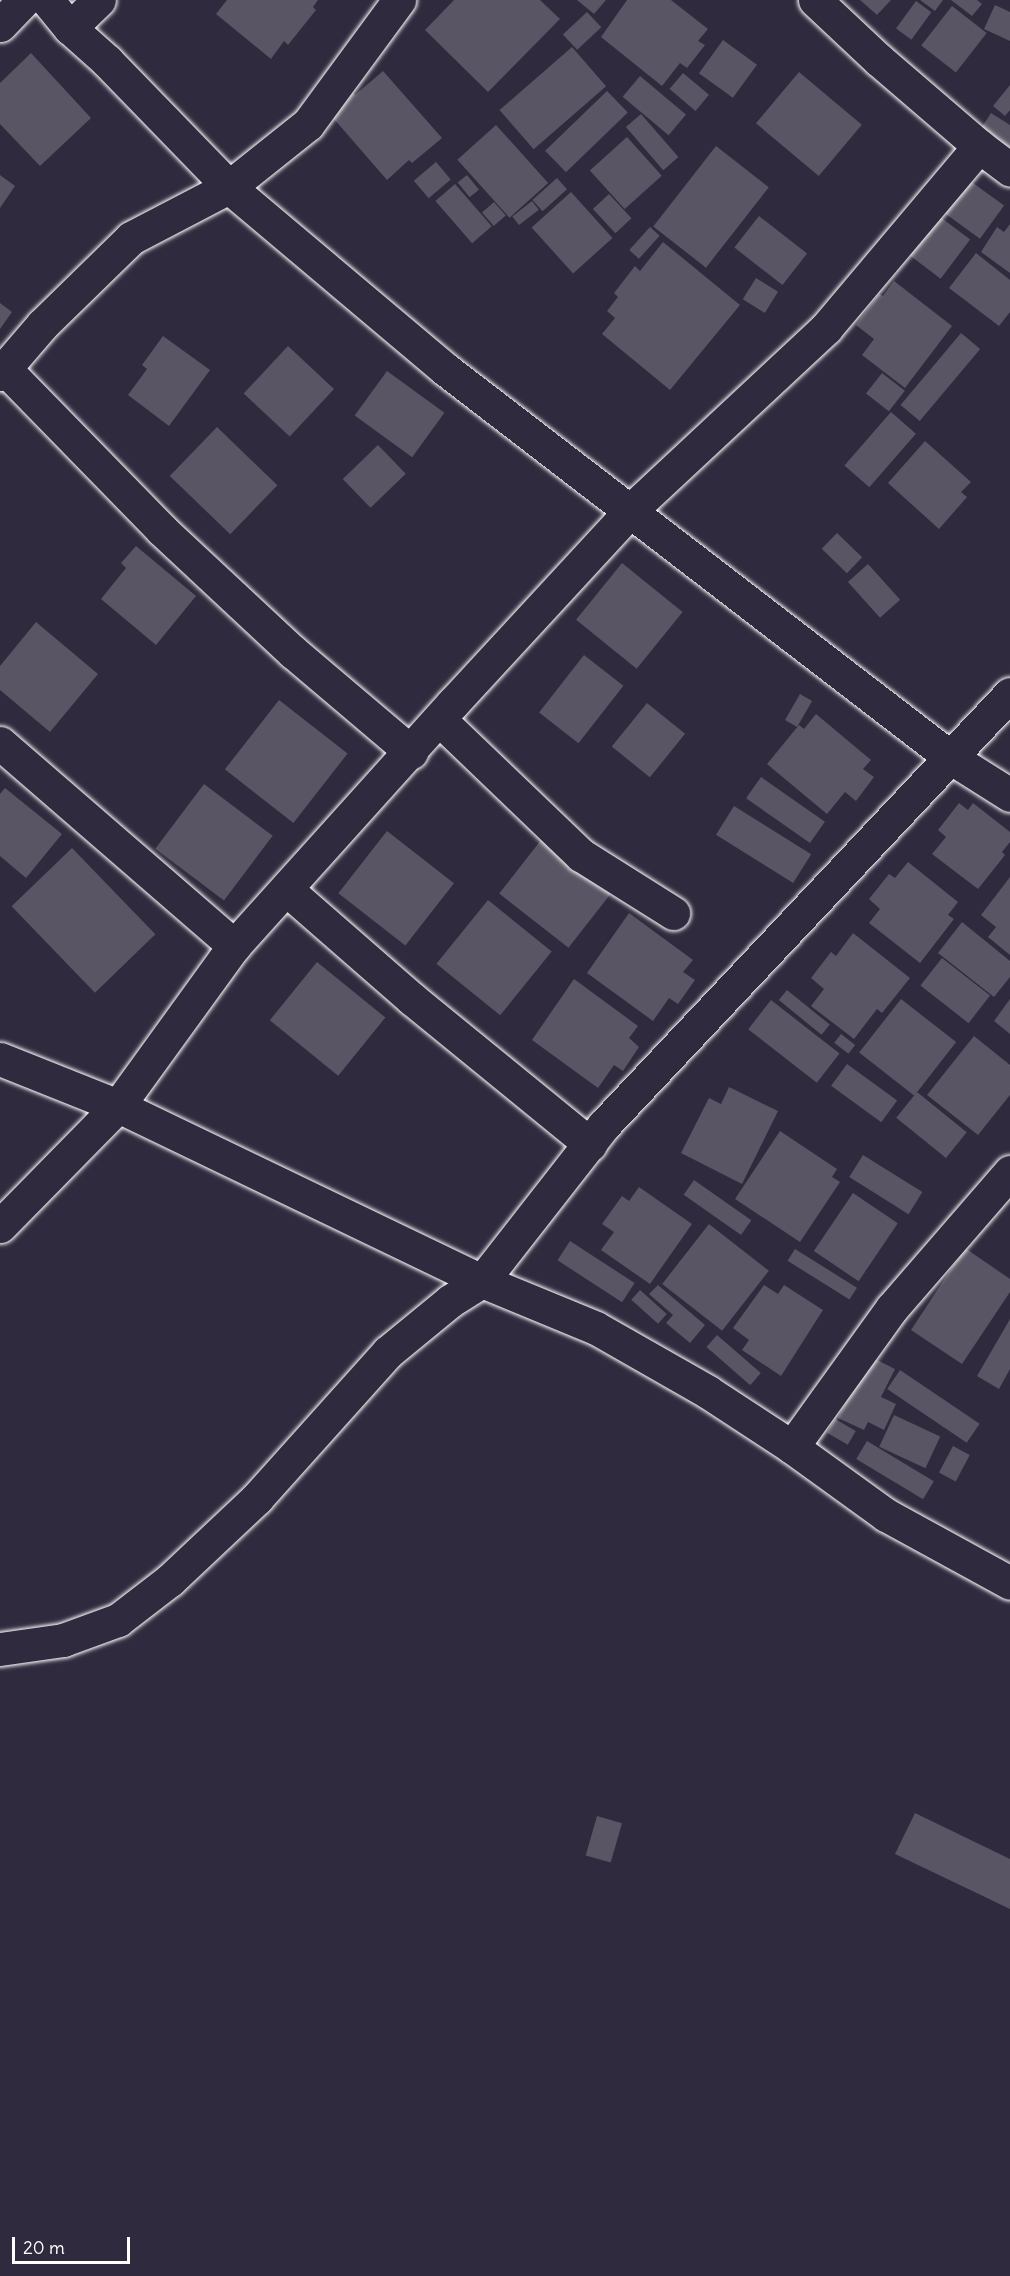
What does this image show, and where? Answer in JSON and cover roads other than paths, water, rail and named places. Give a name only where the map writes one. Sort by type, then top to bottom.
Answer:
[{"type":"street","points":[[0,25],[24,0]]},
{"type":"street","points":[[47,0],[70,28],[107,61],[229,187],[445,369],[631,510],[950,758],[1010,795]]},
{"type":"street","points":[[70,28],[99,0]]},
{"type":"street","points":[[399,0],[308,124],[229,187],[132,238],[42,325],[2,371],[162,530],[293,652],[411,752]]},
{"type":"street","points":[[815,0],[879,60],[979,146],[1010,169]]},
{"type":"street","points":[[0,1226],[118,1106],[234,946],[439,719],[631,510],[826,328],[979,146]]},
{"type":"street","points":[[0,1648],[63,1640],[118,1620],[170,1580],[257,1498],[388,1352],[450,1301],[482,1281],[604,1125],[1010,694]]},
{"type":"street","points":[[439,719],[581,855],[673,913]]},
{"type":"street","points":[[0,743],[234,946]]},
{"type":"street","points":[[286,889],[412,999],[590,1144]]},
{"type":"street","points":[[0,1059],[118,1106],[482,1281],[606,1333],[708,1392],[792,1447],[886,1515],[1010,1583]]},
{"type":"street","points":[[792,1447],[892,1308],[1010,1172]]}]
